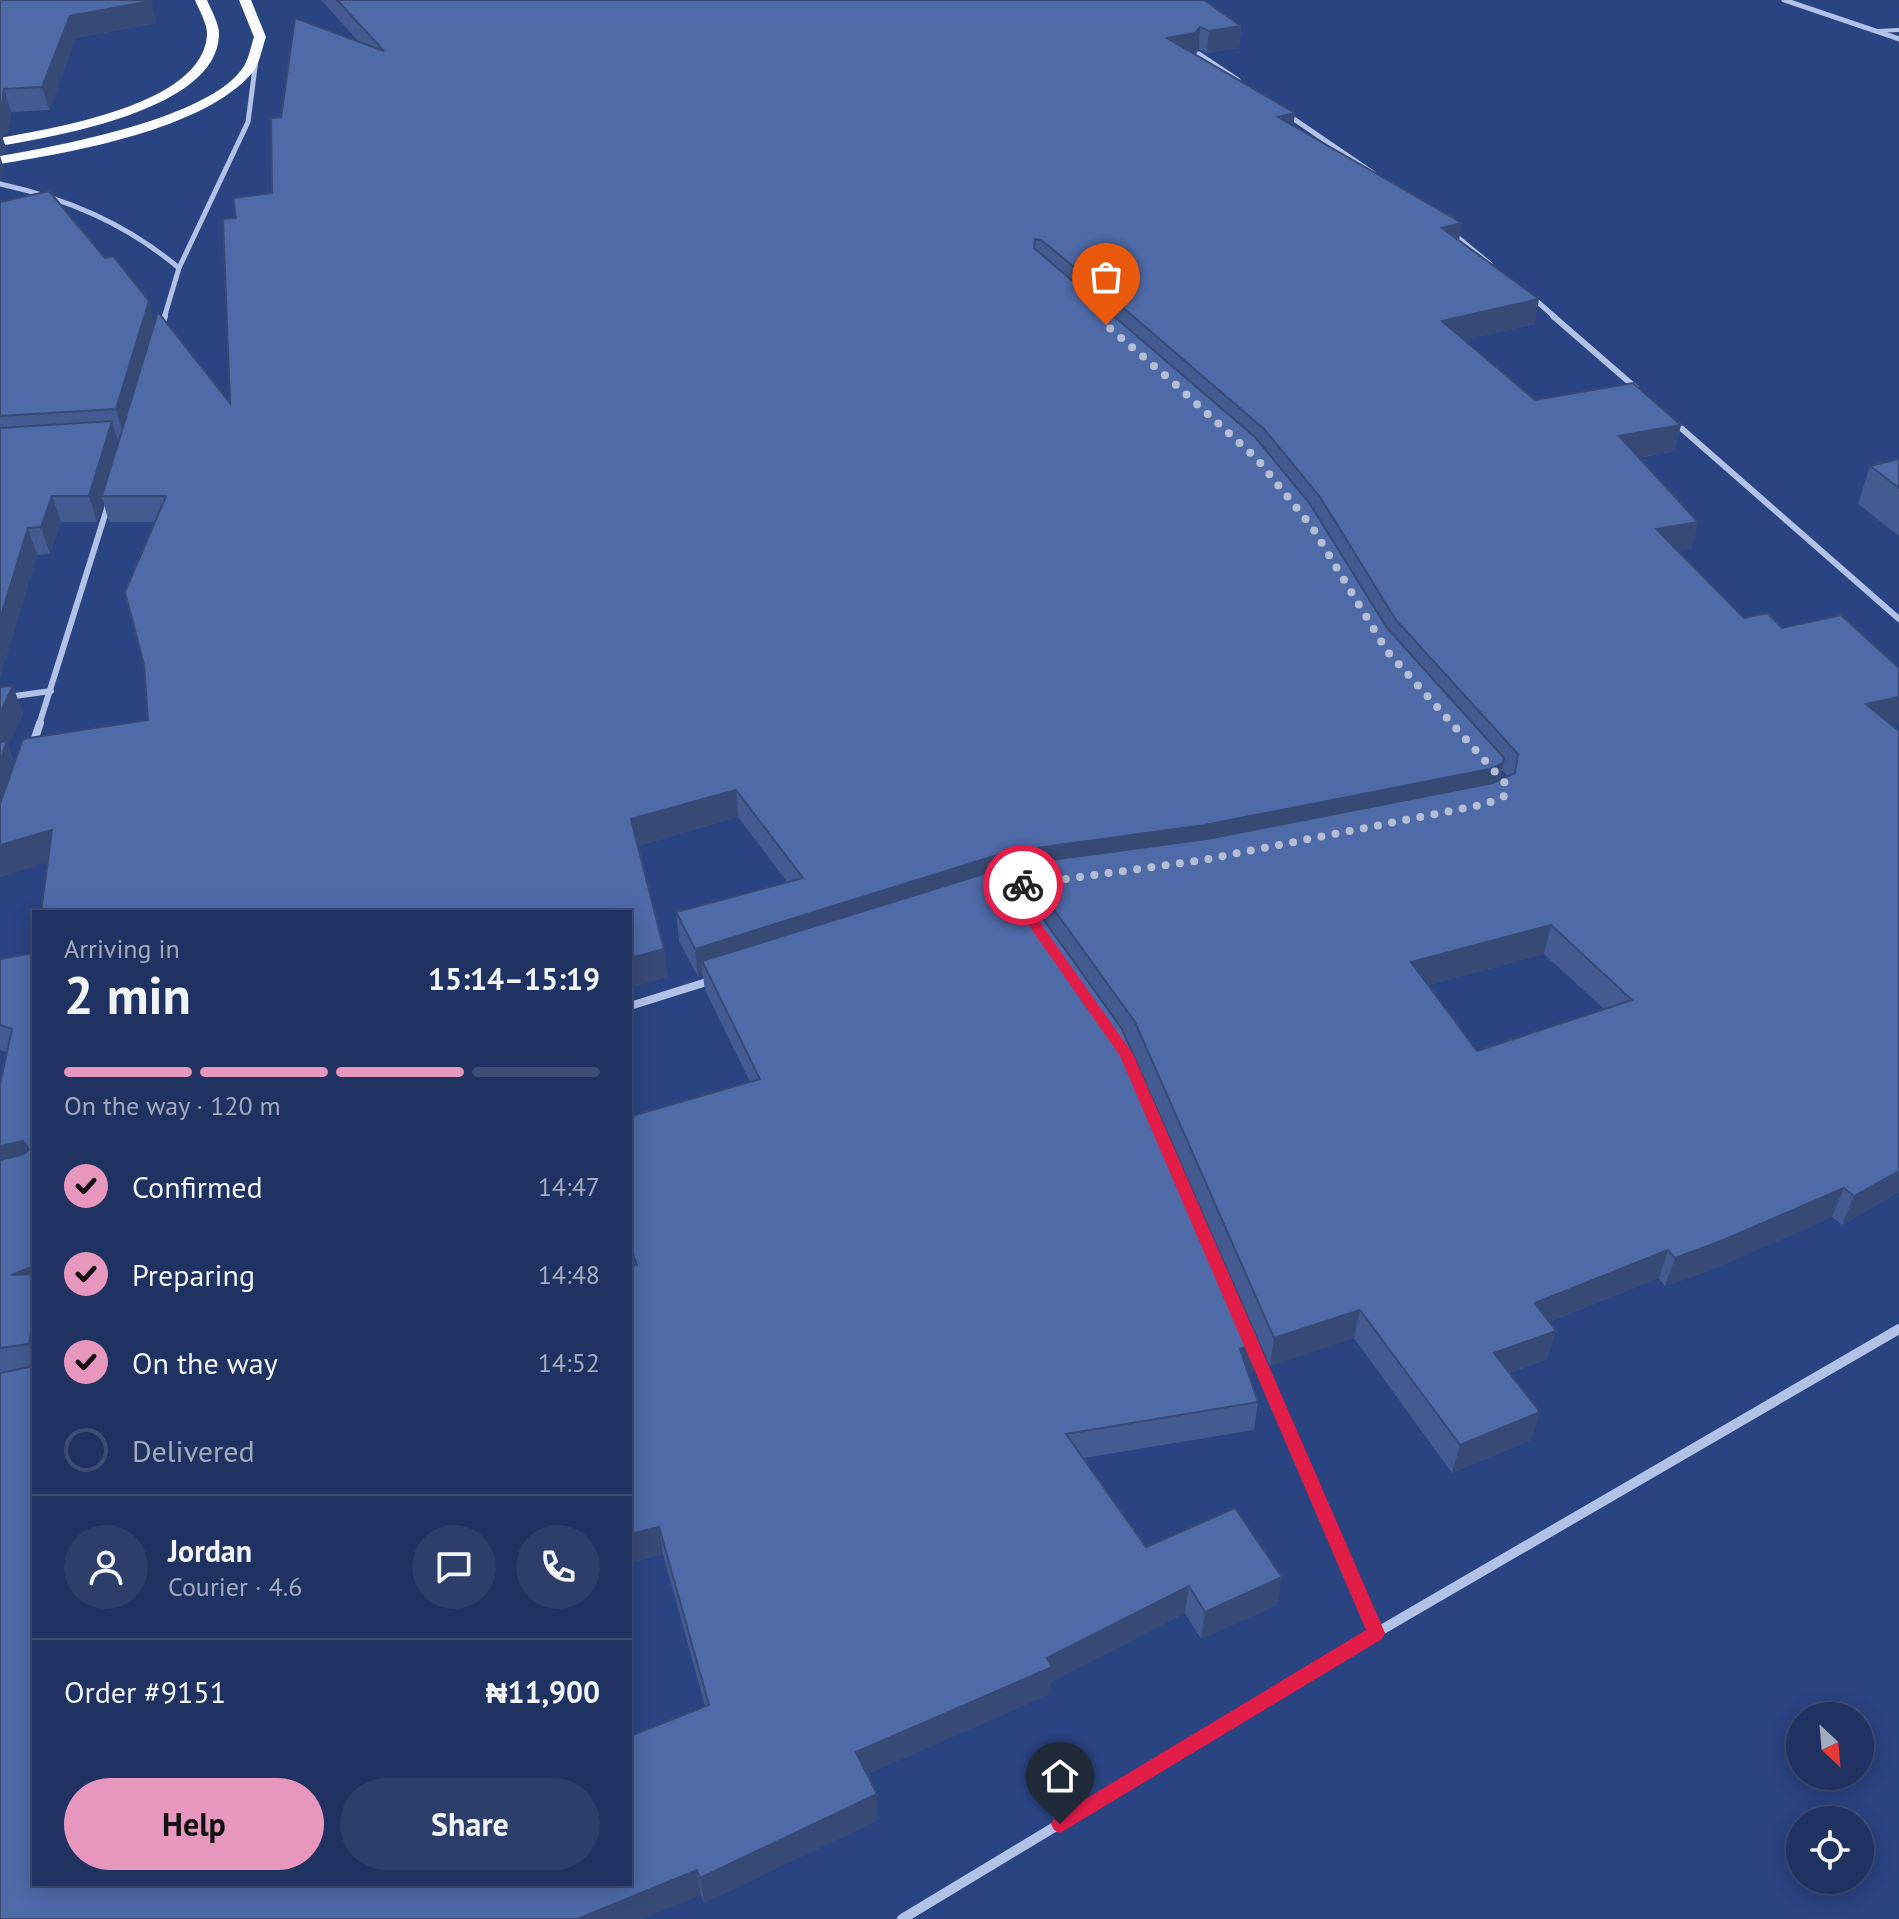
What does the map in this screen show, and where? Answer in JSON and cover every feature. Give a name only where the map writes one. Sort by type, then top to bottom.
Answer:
[{"type":"highway","points":[[0,142],[114,117],[161,98],[193,77],[210,53],[213,30],[201,0]]},
{"type":"highway","points":[[0,160],[134,131],[193,110],[230,87],[256,59],[259,29],[245,0]]},
{"type":"street","points":[[1784,0],[1899,39]]},
{"type":"street","points":[[1199,54],[1248,88]]},
{"type":"street","points":[[157,339],[179,268],[248,122],[256,59]]},
{"type":"street","points":[[1273,105],[1385,181]]},
{"type":"street","points":[[0,184],[48,193],[86,206],[154,245],[179,268]]},
{"type":"street","points":[[1444,227],[1502,274]]},
{"type":"street","points":[[1526,293],[1640,392]]},
{"type":"street","points":[[1663,412],[1899,619]]},
{"type":"street","points":[[31,751],[110,499]]},
{"type":"street","points":[[0,698],[51,691]]},
{"type":"street","points":[[632,1005],[717,978]]},
{"type":"street","points":[[902,1919],[1376,1633],[1899,1329]]},
{"type":"street","points":[[1250,1342],[1376,1633]]},
{"type":"lane","points":[[1877,31],[1899,30]]},
{"type":"building","points":[[0,0],[151,1],[70,16],[42,87],[4,89],[0,111]]},
{"type":"building","points":[[337,0],[1204,0],[1241,26],[1209,31],[1200,27],[1195,33],[1167,38],[1295,113],[1278,117],[1462,223],[1442,228],[1539,299],[1442,321],[1535,400],[1633,383],[1681,425],[1619,436],[1698,522],[1656,529],[1744,618],[1767,613],[1782,628],[1841,615],[1899,668],[1899,697],[1866,704],[1899,731],[1899,1171],[1854,1196],[1844,1188],[1721,1241],[1675,1258],[1668,1250],[1535,1303],[1556,1331],[1494,1353],[1540,1412],[1460,1445],[1360,1310],[1274,1338],[1135,1022],[1021,864],[1207,839],[1493,783],[1515,773],[1518,754],[1396,620],[1320,497],[1264,429],[1099,287],[1041,240],[1035,239],[1034,248],[1255,437],[1310,504],[1387,628],[1504,758],[1503,763],[1490,769],[1205,825],[1007,852],[695,949],[676,912],[803,878],[736,790],[631,819],[664,949],[632,957],[632,910],[41,910],[52,830],[0,845],[0,804],[23,739],[148,720],[144,665],[125,592],[166,496],[102,496],[158,312],[230,403],[223,219],[236,218],[233,198],[272,193],[271,118],[281,117],[295,18],[384,51]],"holes":[[[1551,925],[1632,1000],[1477,1051],[1411,962]]]},
{"type":"building","points":[[49,191],[105,258],[113,256],[149,301],[116,409],[0,416],[0,202]]},
{"type":"building","points":[[112,421],[89,496],[52,496],[41,527],[28,528],[0,619],[0,428]]},
{"type":"building","points":[[1899,459],[1899,488],[1870,466]]},
{"type":"building","points":[[13,686],[0,713],[0,687]]},
{"type":"building","points":[[7,741],[0,761],[0,742]]},
{"type":"building","points":[[1006,867],[1122,1029],[1259,1343],[1240,1349],[1258,1402],[1066,1434],[1146,1547],[1235,1508],[1282,1577],[1205,1612],[1189,1586],[1047,1658],[1052,1667],[856,1752],[877,1794],[700,1878],[697,1870],[577,1919],[0,1919],[0,1373],[32,1366],[32,1886],[632,1886],[632,1735],[709,1705],[659,1527],[632,1534],[632,1266],[637,1265],[632,1251],[632,1110],[635,1115],[760,1079],[702,961]]},
{"type":"building","points":[[32,953],[32,1267],[11,1275],[32,1274],[32,1328],[29,1344],[0,1348],[0,1160],[24,1154],[29,1149],[23,1141],[0,1146],[0,1084],[12,1029],[0,1025],[0,959]]},
{"type":"way so far","points":[[1023,885],[1203,860],[1486,804],[1504,796],[1505,783],[1387,651],[1312,527],[1257,459],[1106,325]]},
{"type":"route","points":[[1023,885],[1008,887],[1126,1054],[1376,1633],[1060,1824]]}]
